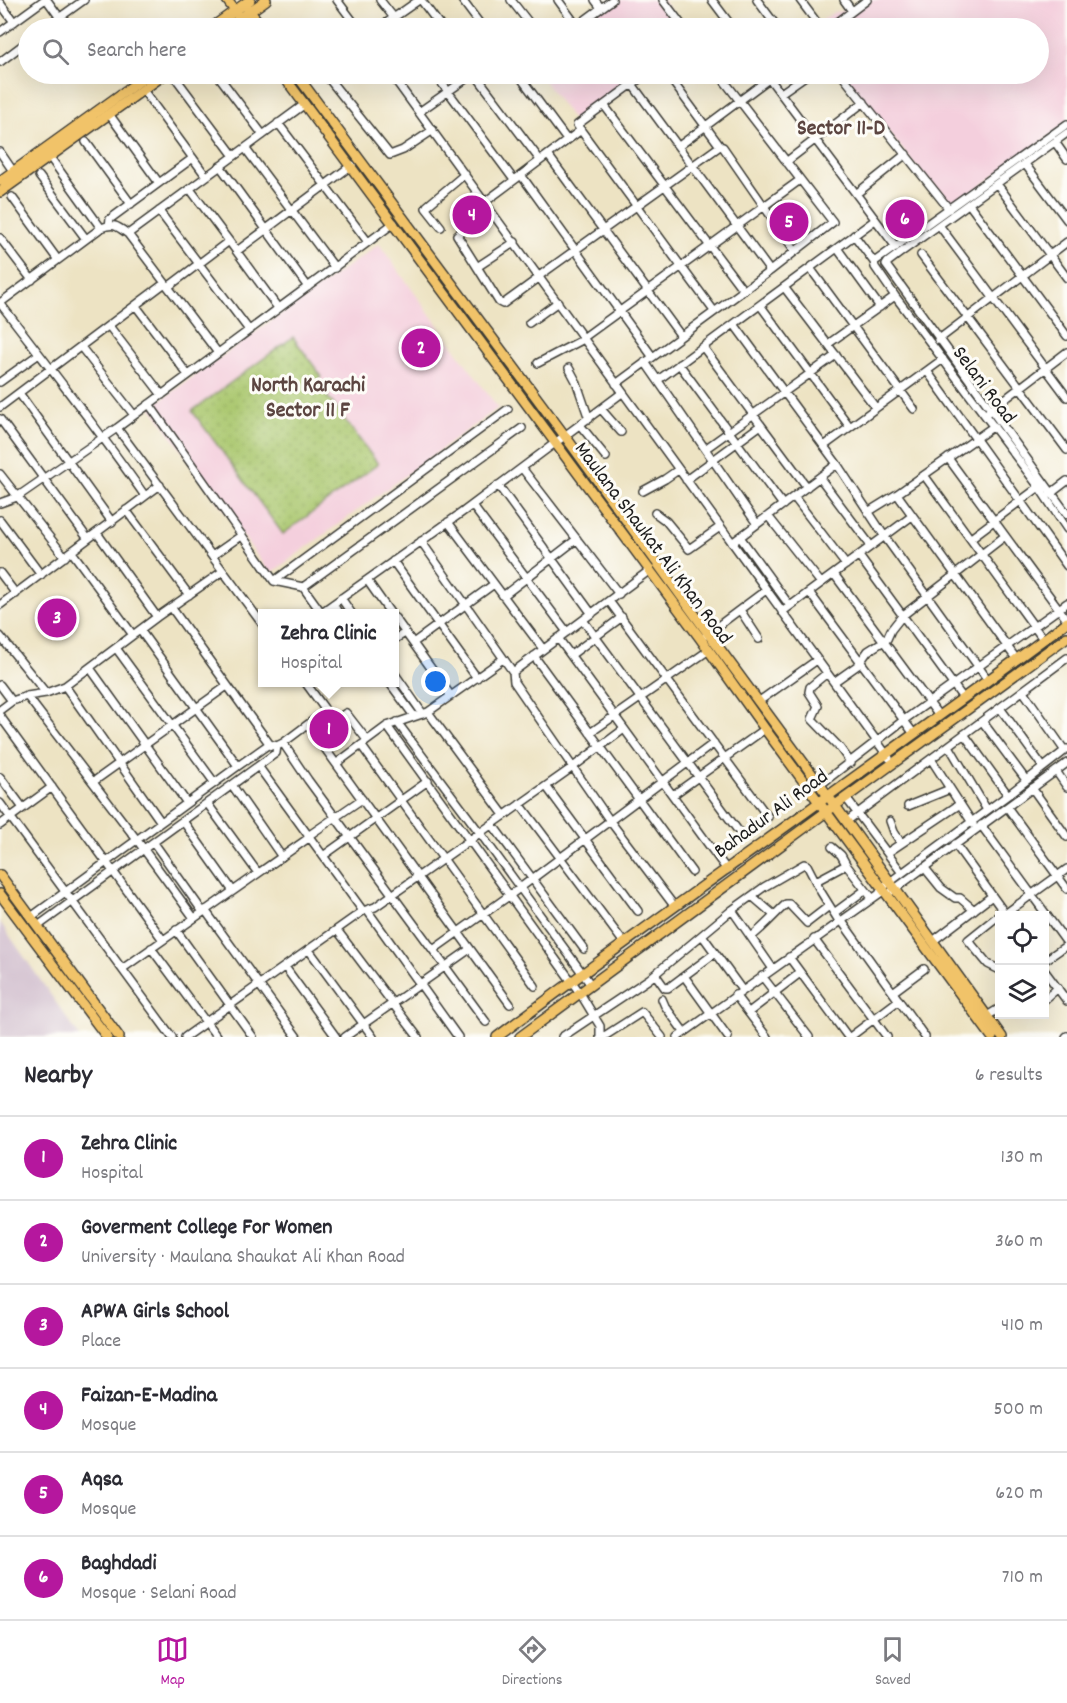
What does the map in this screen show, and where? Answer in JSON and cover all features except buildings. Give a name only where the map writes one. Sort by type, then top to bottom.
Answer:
[{"type":"main road","points":[[227,0],[240,18]]},
{"type":"main road","points":[[235,18],[247,4],[266,0]]},
{"type":"main road","points":[[247,4],[256,18]]},
{"type":"main road","points":[[232,18],[238,15]]},
{"type":"main road","points":[[0,180],[135,84]]},
{"type":"main road","points":[[0,192],[151,84]]},
{"type":"main road","name":"Maulana Shaukat Ali Khan Road","points":[[290,84],[352,165],[555,444],[650,570],[758,702],[847,821],[884,891],[933,940],[1002,1037]]},
{"type":"main road","name":"Maulana Shaukat Ali Khan Road","points":[[303,84],[565,436],[704,636],[709,650],[988,1035]]},
{"type":"main road","name":"Bahadur Ali Road","points":[[497,1037],[582,973],[1017,660],[1067,621]]},
{"type":"main road","name":"Bahadur Ali Road","points":[[520,1037],[1067,637]]},
{"type":"main road","points":[[0,875],[119,1037]]},
{"type":"main road","points":[[0,894],[107,1037]]},
{"type":"street","points":[[18,18],[45,0],[60,18],[84,0]]},
{"type":"street","points":[[337,0],[350,18]]},
{"type":"street","points":[[380,0],[394,18],[420,0],[434,18]]},
{"type":"street","points":[[462,0],[476,18]]},
{"type":"street","points":[[512,0],[526,18]]},
{"type":"street","points":[[558,0],[570,18]]},
{"type":"street","points":[[595,0],[601,8]]},
{"type":"street","points":[[588,18],[612,0]]},
{"type":"street","points":[[663,0],[676,18]]},
{"type":"street","points":[[712,0],[726,18]]},
{"type":"street","points":[[757,0],[770,18]]},
{"type":"street","points":[[800,0],[814,18]]},
{"type":"street","points":[[844,0],[852,11]]},
{"type":"street","points":[[843,18],[867,0]]},
{"type":"street","points":[[0,3],[14,21]]},
{"type":"street","points":[[0,32],[18,18]]},
{"type":"street","points":[[0,61],[18,48]]},
{"type":"street","points":[[180,84],[234,156]]},
{"type":"street","points":[[224,84],[262,135]]},
{"type":"street","points":[[333,84],[390,155],[404,150],[433,130]]},
{"type":"street","points":[[398,84],[892,764]]},
{"type":"street","points":[[443,84],[514,180]]},
{"type":"street","points":[[419,112],[459,84]]},
{"type":"street","points":[[482,84],[540,160]]},
{"type":"street","points":[[525,84],[567,140]]},
{"type":"street","points":[[714,311],[577,125],[632,84],[770,271]]},
{"type":"street","points":[[674,84],[723,147],[795,251]]},
{"type":"street","points":[[615,384],[833,222],[727,84]]},
{"type":"street","points":[[679,146],[759,84]]},
{"type":"street","points":[[774,84],[898,250]]},
{"type":"street","points":[[781,93],[794,84]]},
{"type":"street","points":[[849,84],[949,208]]},
{"type":"street","points":[[142,90],[206,176]]},
{"type":"street","points":[[786,162],[864,102]]},
{"type":"street","points":[[128,234],[305,104]]},
{"type":"street","points":[[604,105],[743,290]]},
{"type":"street","points":[[109,114],[159,183]]},
{"type":"street","points":[[278,123],[368,242]]},
{"type":"street","points":[[874,262],[886,265],[898,250],[949,208],[1067,124]]},
{"type":"street","points":[[485,202],[581,130]]},
{"type":"street","points":[[874,262],[939,225],[1067,133]]},
{"type":"street","points":[[86,142],[131,204]]},
{"type":"street","points":[[1054,142],[1067,159]]},
{"type":"street","points":[[490,209],[457,234],[502,304],[720,146]]},
{"type":"street","points":[[245,148],[334,268]]},
{"type":"street","points":[[0,152],[13,171]]},
{"type":"street","points":[[856,194],[906,154]]},
{"type":"street","points":[[548,155],[681,336]]},
{"type":"street","points":[[49,156],[101,228]]},
{"type":"street","points":[[109,225],[110,219],[193,158]]},
{"type":"street","points":[[1025,164],[1067,220]]},
{"type":"street","points":[[237,251],[352,165]]},
{"type":"street","points":[[220,166],[308,287]]},
{"type":"street","points":[[441,227],[426,208],[465,174]]},
{"type":"street","points":[[521,175],[652,356]]},
{"type":"street","points":[[39,176],[86,239]]},
{"type":"street","points":[[538,363],[584,339],[800,180]]},
{"type":"street","points":[[997,184],[1067,278]]},
{"type":"street","points":[[190,189],[278,308]]},
{"type":"street","points":[[12,197],[58,260]]},
{"type":"street","points":[[969,204],[1067,336]]},
{"type":"street","points":[[159,211],[249,330]]},
{"type":"street","points":[[658,380],[875,220]]},
{"type":"street","points":[[0,503],[17,497],[117,428],[394,223]]},
{"type":"street","points":[[145,496],[104,436],[78,406],[0,303],[101,228],[109,225],[118,226],[128,234],[218,353]]},
{"type":"street","points":[[939,225],[1067,397]]},
{"type":"street","name":"Selani Road","points":[[854,236],[874,262],[895,296],[994,426],[1067,529]]},
{"type":"street","points":[[0,238],[32,280]]},
{"type":"street","points":[[0,407],[136,306],[229,241]]},
{"type":"street","points":[[477,267],[515,242]]},
{"type":"street","points":[[932,345],[1067,242]]},
{"type":"street","points":[[837,248],[880,307]]},
{"type":"street","points":[[921,255],[1067,450]]},
{"type":"street","name":"Selani Road","points":[[886,265],[1067,514]]},
{"type":"street","points":[[810,268],[914,409]]},
{"type":"street","points":[[784,287],[876,408]]},
{"type":"street","points":[[828,344],[895,296]]},
{"type":"street","points":[[529,323],[558,302]]},
{"type":"street","points":[[760,305],[849,428]]},
{"type":"street","points":[[136,306],[188,375]]},
{"type":"street","points":[[734,324],[824,446],[885,537],[988,680]]},
{"type":"street","points":[[109,326],[162,395]]},
{"type":"street","points":[[81,347],[134,415]]},
{"type":"street","points":[[703,347],[807,487]]},
{"type":"street","points":[[985,414],[1067,352]]},
{"type":"street","points":[[1,379],[39,354]]},
{"type":"street","points":[[705,449],[836,355]]},
{"type":"street","points":[[824,446],[943,359]]},
{"type":"street","points":[[645,362],[757,524]]},
{"type":"street","points":[[679,364],[783,505]]},
{"type":"street","points":[[569,368],[589,418]]},
{"type":"street","points":[[927,370],[1067,566]]},
{"type":"street","points":[[19,393],[112,522]]},
{"type":"street","points":[[326,609],[472,505],[622,393]]},
{"type":"street","points":[[149,404],[274,581],[303,587],[317,609]]},
{"type":"street","points":[[274,581],[508,409]]},
{"type":"street","points":[[601,409],[621,432]]},
{"type":"street","points":[[0,419],[88,539]]},
{"type":"street","points":[[580,425],[606,457]]},
{"type":"street","points":[[686,480],[761,425]]},
{"type":"street","points":[[868,512],[994,426]]},
{"type":"street","points":[[117,428],[258,618]]},
{"type":"street","points":[[303,587],[522,428]]},
{"type":"street","points":[[948,458],[1067,621]]},
{"type":"street","points":[[732,543],[837,465]]},
{"type":"street","points":[[522,468],[619,594]]},
{"type":"street","points":[[643,491],[678,470]]},
{"type":"street","points":[[0,474],[65,557]]},
{"type":"street","points":[[924,475],[1043,639]]},
{"type":"street","points":[[820,478],[871,546]]},
{"type":"street","points":[[1045,497],[1067,481]]},
{"type":"street","points":[[0,605],[160,485]]},
{"type":"street","points":[[498,486],[592,614]]},
{"type":"street","points":[[971,538],[1039,487]]},
{"type":"street","points":[[897,494],[1017,660]]},
{"type":"street","points":[[794,497],[846,565]]},
{"type":"street","points":[[472,505],[567,632]]},
{"type":"street","points":[[126,510],[189,595]]},
{"type":"street","points":[[655,513],[666,521],[689,549],[720,527]]},
{"type":"street","points":[[768,516],[821,583]]},
{"type":"street","points":[[782,612],[912,516]]},
{"type":"street","points":[[0,520],[41,574]]},
{"type":"street","points":[[448,522],[543,650]]},
{"type":"street","points":[[97,533],[157,617]]},
{"type":"street","points":[[212,556],[242,535]]},
{"type":"street","points":[[834,682],[861,662],[868,651],[885,640],[902,616],[1005,536]]},
{"type":"street","points":[[740,537],[790,606]]},
{"type":"street","points":[[503,596],[577,539]]},
{"type":"street","points":[[421,541],[513,672],[514,682],[610,821],[675,907]]},
{"type":"street","points":[[72,552],[133,635]]},
{"type":"street","points":[[859,556],[963,698]]},
{"type":"street","points":[[393,561],[477,678]]},
{"type":"street","points":[[513,672],[650,570]]},
{"type":"street","points":[[0,710],[12,701],[65,686],[223,571]]},
{"type":"street","points":[[0,573],[16,594]]},
{"type":"street","points":[[834,574],[939,716]]},
{"type":"street","points":[[367,580],[387,609]]},
{"type":"street","points":[[413,643],[494,584]]},
{"type":"street","points":[[704,636],[766,590]]},
{"type":"street","points":[[809,592],[914,734]]},
{"type":"street","points":[[341,598],[349,609]]},
{"type":"street","points":[[609,601],[768,817]]},
{"type":"street","points":[[820,785],[904,720],[1067,603]]},
{"type":"street","points":[[333,604],[336,609]]},
{"type":"street","points":[[171,607],[227,686],[335,817],[486,1022]]},
{"type":"street","points":[[740,610],[759,639]]},
{"type":"street","points":[[571,655],[621,617]]},
{"type":"street","points":[[583,620],[742,836]]},
{"type":"street","points":[[399,624],[451,696]]},
{"type":"street","points":[[140,630],[237,766]]},
{"type":"street","points":[[399,637],[405,633]]},
{"type":"street","points":[[0,636],[46,693]]},
{"type":"street","points":[[558,638],[727,870]]},
{"type":"street","points":[[116,648],[214,782]]},
{"type":"street","points":[[590,733],[709,650]]},
{"type":"street","points":[[534,656],[692,872]]},
{"type":"street","points":[[847,821],[1067,658]]},
{"type":"street","points":[[336,763],[387,726],[425,713],[503,659]]},
{"type":"street","points":[[758,702],[817,660]]},
{"type":"street","points":[[90,668],[187,803]]},
{"type":"street","points":[[827,673],[810,687],[809,692],[818,706],[812,719],[851,763]]},
{"type":"street","points":[[399,679],[504,815]]},
{"type":"street","points":[[0,685],[12,701]]},
{"type":"street","points":[[65,686],[160,822]]},
{"type":"street","points":[[93,782],[227,686]]},
{"type":"street","points":[[31,917],[214,782],[237,766],[276,747],[325,711],[309,687]]},
{"type":"street","points":[[393,687],[414,716]]},
{"type":"street","points":[[834,913],[865,890],[884,891],[902,873],[1066,750],[1023,691]]},
{"type":"street","points":[[27,696],[138,840],[194,918]]},
{"type":"street","points":[[1000,708],[1043,767]]},
{"type":"street","points":[[315,734],[346,713],[401,800],[535,986]]},
{"type":"street","points":[[0,716],[163,940]]},
{"type":"street","points":[[982,721],[1026,780]]},
{"type":"street","points":[[397,722],[591,985]]},
{"type":"street","points":[[308,725],[510,1004]]},
{"type":"street","points":[[387,726],[572,981],[600,1026],[602,1037],[642,1011],[662,1037]]},
{"type":"street","points":[[185,1037],[365,911],[375,907],[418,877],[624,729]]},
{"type":"street","points":[[673,795],[765,729]]},
{"type":"street","points":[[964,734],[1008,795]]},
{"type":"street","points":[[433,950],[714,743]]},
{"type":"street","points":[[949,746],[987,810]]},
{"type":"street","points":[[38,926],[258,766],[276,747]]},
{"type":"street","points":[[931,759],[971,822],[978,827],[1032,895],[1067,944],[1049,957]]},
{"type":"street","points":[[662,999],[684,1034],[711,1012],[840,920],[924,867],[1067,763]]},
{"type":"street","points":[[258,766],[458,1037]]},
{"type":"street","points":[[1056,771],[1067,787]]},
{"type":"street","points":[[0,777],[23,808]]},
{"type":"street","points":[[323,856],[428,781]]},
{"type":"street","points":[[232,785],[282,857]]},
{"type":"street","points":[[546,786],[638,910]]},
{"type":"street","points":[[0,825],[52,787]]},
{"type":"street","points":[[1032,788],[1067,837]]},
{"type":"street","points":[[908,806],[950,789]]},
{"type":"street","points":[[846,798],[902,873]]},
{"type":"street","points":[[122,969],[362,799]]},
{"type":"street","points":[[0,803],[172,1037]]},
{"type":"street","points":[[207,803],[258,873]]},
{"type":"street","points":[[520,804],[624,943]]},
{"type":"street","points":[[887,853],[960,804]]},
{"type":"street","points":[[1006,807],[1067,889]]},
{"type":"street","points":[[183,821],[233,891]]},
{"type":"street","points":[[890,821],[901,843]]},
{"type":"street","points":[[492,824],[584,949]]},
{"type":"street","points":[[154,843],[297,1037]]},
{"type":"street","points":[[955,844],[1002,911]]},
{"type":"street","points":[[832,847],[841,855],[865,890]]},
{"type":"street","points":[[564,1036],[655,974],[732,910],[807,864],[829,906],[925,1037]]},
{"type":"street","points":[[816,882],[847,866]]},
{"type":"street","points":[[924,867],[941,888],[974,909]]},
{"type":"street","points":[[1008,911],[1067,869]]},
{"type":"street","points":[[752,896],[774,915]]},
{"type":"street","points":[[933,940],[992,896]]},
{"type":"street","points":[[751,937],[787,903],[807,923],[829,906]]},
{"type":"street","points":[[732,910],[772,969]]},
{"type":"street","points":[[995,920],[968,940],[987,964],[995,968]]},
{"type":"street","points":[[176,930],[253,1037]]},
{"type":"street","points":[[338,930],[418,1037]]},
{"type":"street","points":[[702,935],[742,990]]},
{"type":"street","points":[[814,939],[887,1037]]},
{"type":"street","points":[[151,948],[217,1037]]},
{"type":"street","points":[[345,1037],[470,949]]},
{"type":"street","points":[[309,950],[374,1037]]},
{"type":"street","points":[[655,974],[667,988],[715,953]]},
{"type":"street","points":[[789,957],[849,1037],[899,1000]]},
{"type":"street","points":[[285,967],[336,1037]]},
{"type":"street","points":[[893,992],[924,969]]},
{"type":"street","points":[[749,1012],[800,973]]},
{"type":"street","points":[[684,976],[728,1037]]},
{"type":"street","points":[[762,976],[809,1037]]},
{"type":"street","points":[[1049,976],[1067,1001]]},
{"type":"street","points":[[1049,996],[1058,988]]},
{"type":"street","points":[[735,995],[767,1037]]},
{"type":"street","points":[[987,1016],[995,1011]]},
{"type":"shaded area","points":[[612,0],[663,0],[676,18],[588,18]]},
{"type":"shaded area","points":[[867,0],[1067,0],[1067,124],[950,208],[849,84],[1049,84],[1049,18],[825,18],[834,12],[853,10]]},
{"type":"shaded area","points":[[546,84],[632,84],[577,125]]},
{"type":"shaded area","points":[[379,244],[498,408],[270,574],[151,407]]},
{"type":"shaded area","points":[[0,922],[80,1037],[0,1037]]},
{"type":"green space","points":[[293,337],[322,377],[316,381],[378,464],[283,534],[192,411]]},
{"type":"place","name":"Faizan-E-Madina","points":[[472,215]]},
{"type":"place","name":"Baghdadi","points":[[905,219]]},
{"type":"place","name":"Aqsa","points":[[789,222]]},
{"type":"place","name":"Goverment College For Women","points":[[421,348]]},
{"type":"place","name":"APWA Girls School","points":[[57,618]]},
{"type":"place","name":"Zehra Clinic","points":[[329,729]]},
{"type":"district","name":"Sector 11-D","points":[[841,129]]},
{"type":"district","name":"North Karachi Sector 11 F","points":[[308,398]]}]
